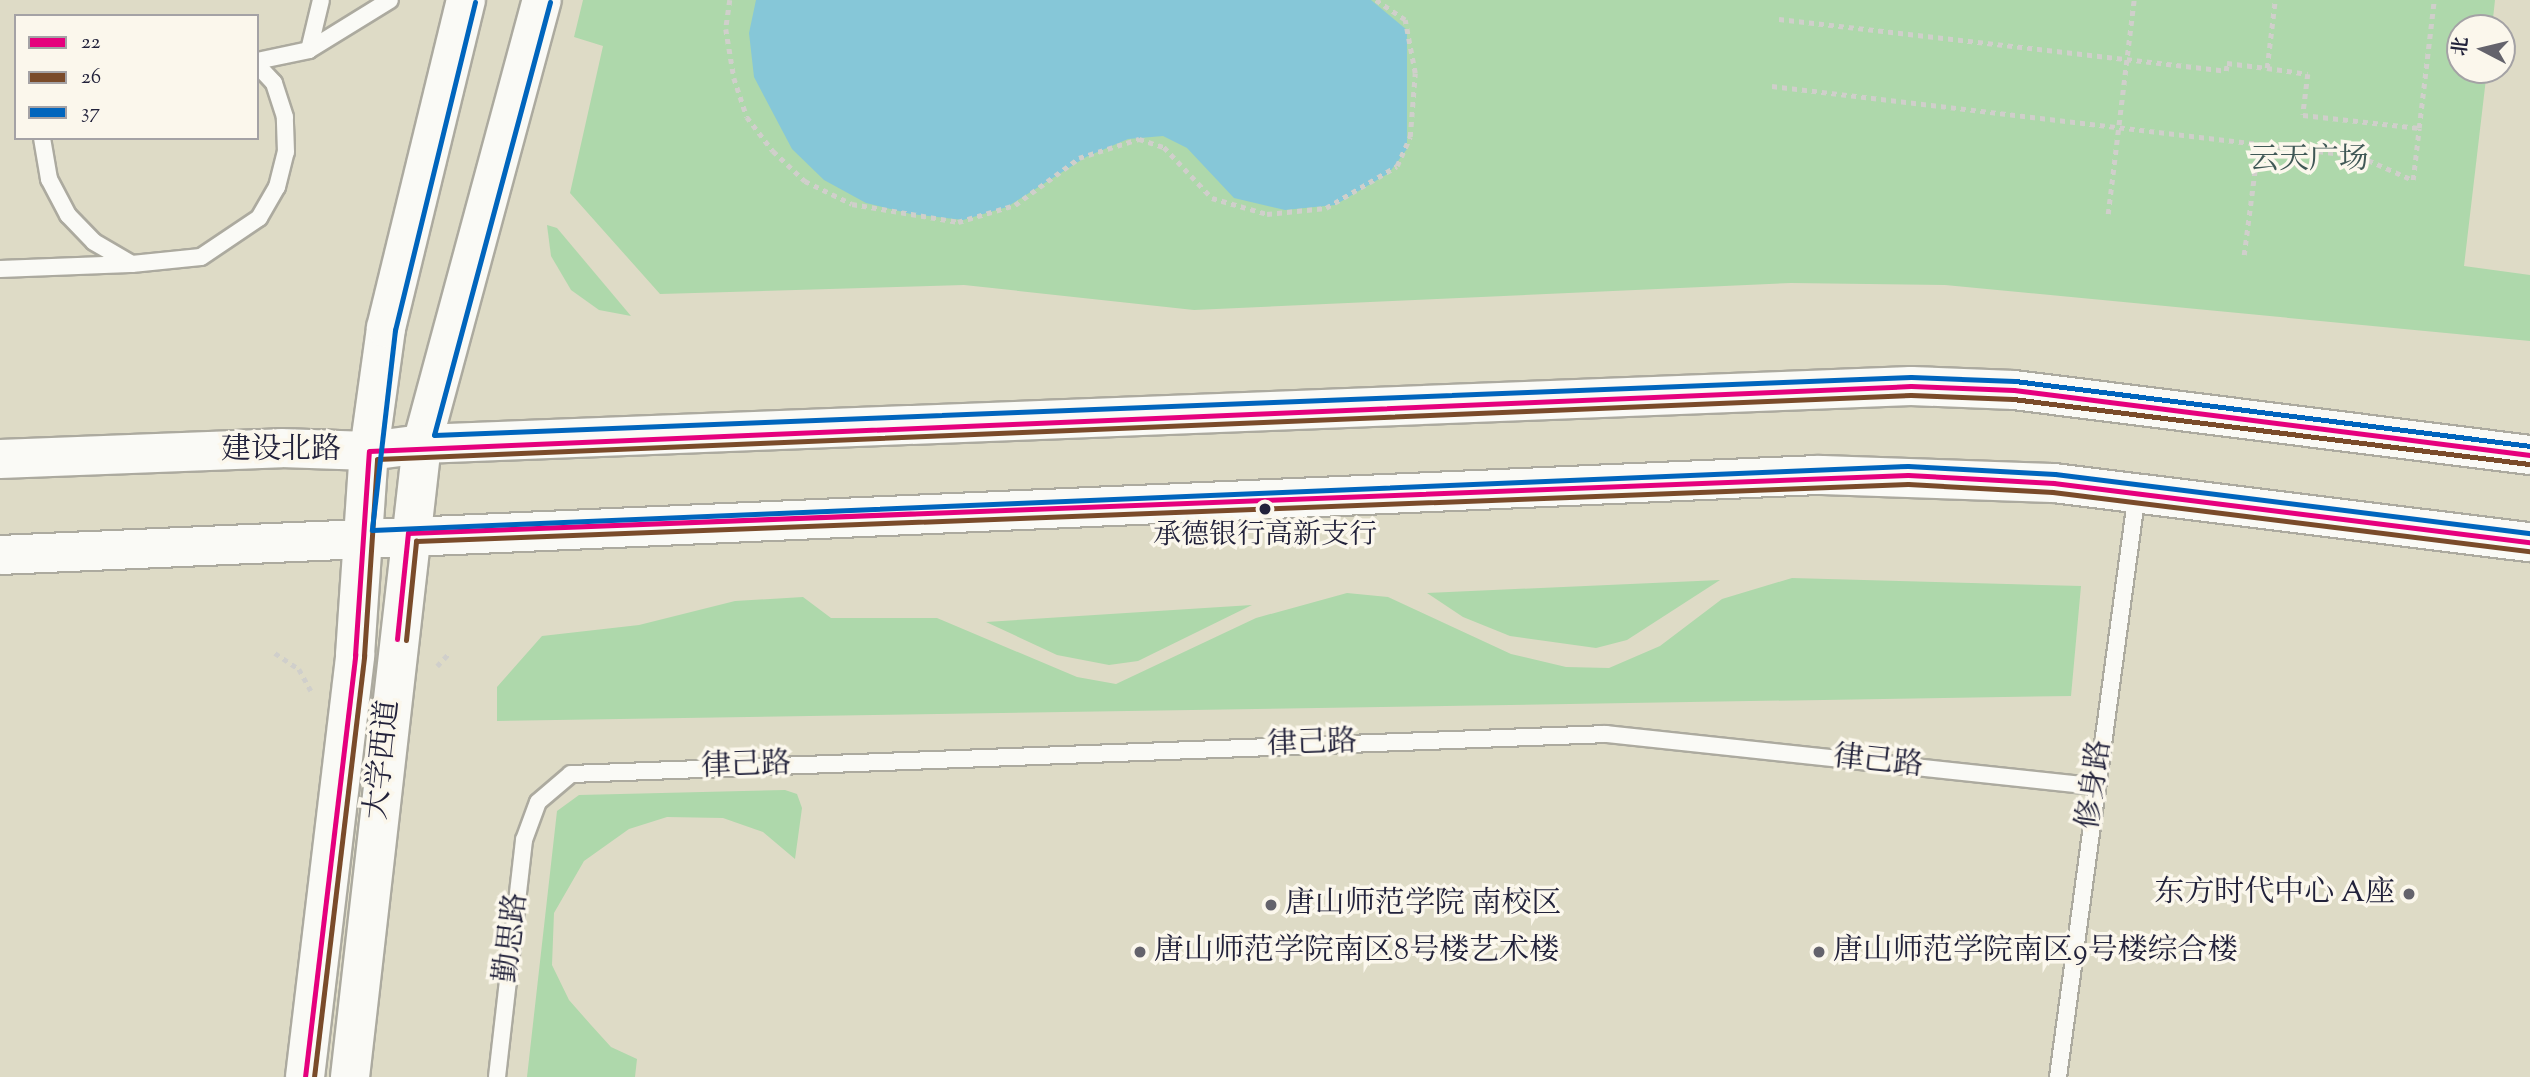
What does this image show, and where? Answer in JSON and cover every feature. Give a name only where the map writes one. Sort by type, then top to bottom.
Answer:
[{"type":"main road","name":"大学西道","points":[[305,1077],[355,655],[369,451],[386,328],[466,0]]},
{"type":"main road","name":"大学西道","points":[[350,1077],[408,533],[422,444],[542,0]]},
{"type":"main road","name":"建设北路","points":[[0,459],[281,448],[369,451],[422,444],[1911,386],[2014,390],[2530,455]]},
{"type":"main road","points":[[0,555],[362,539],[408,533],[1820,475],[1991,478],[2137,493],[2530,542]]},
{"type":"lane","points":[[309,50],[321,0]]},
{"type":"lane","points":[[259,62],[309,50],[390,0]]},
{"type":"lane","points":[[0,269],[132,264],[201,257],[259,218],[278,187],[286,152],[274,83],[259,65]]},
{"type":"lane","points":[[42,140],[49,179],[68,215],[94,242],[132,264]]},
{"type":"lane","name":"修身路","points":[[2058,1077],[2095,786],[2137,493]]},
{"type":"lane","name":"律己路","points":[[538,802],[571,774],[1606,734],[2095,786]]},
{"type":"lane","name":"勤思路","points":[[497,1077],[524,840],[538,802]]},
{"type":"path","points":[[730,0],[726,29],[734,78],[747,117],[773,151],[805,181],[852,204],[958,222],[1015,205],[1079,158],[1139,139],[1164,147],[1212,198],[1267,214],[1326,208],[1397,166],[1410,137],[1415,73],[1405,20],[1375,0]]},
{"type":"path","points":[[2108,214],[2134,0]]},
{"type":"path","points":[[2267,68],[2275,0]]},
{"type":"path","points":[[1772,86],[2359,156],[2413,180],[2434,0]]},
{"type":"path","points":[[1779,19],[2226,71],[2227,63],[2308,74],[2303,115],[2419,128]]},
{"type":"path","points":[[2244,255],[2259,145]]},
{"type":"green space","name":"云天广场","points":[[583,0],[2495,0],[2494,14],[2446,14],[2446,84],[2485,84],[2464,266],[2530,275],[2530,341],[1945,285],[1791,283],[1194,310],[964,285],[660,294],[570,193],[603,46],[574,37]]},
{"type":"green space","points":[[547,225],[557,228],[631,316],[599,310],[571,290],[551,256]]},
{"type":"green space","points":[[1792,578],[2081,586],[2071,696],[497,721],[497,687],[542,636],[639,625],[735,601],[803,597],[831,618],[937,618],[1077,677],[1116,684],[1256,618],[1347,593],[1388,597],[1511,654],[1566,667],[1609,668],[1660,646],[1722,599]]},
{"type":"green space","points":[[1720,580],[1627,640],[1596,648],[1510,636],[1463,617],[1427,593]]},
{"type":"green space","points":[[1252,605],[1138,661],[1109,665],[1057,655],[986,622]]},
{"type":"green space","points":[[785,790],[797,794],[802,808],[795,859],[763,832],[723,818],[667,817],[629,829],[584,861],[554,913],[552,965],[569,1000],[591,1025],[611,1047],[637,1059],[635,1077],[527,1077],[557,811],[579,795]]},
{"type":"water","points":[[756,0],[1371,0],[1407,30],[1407,149],[1389,173],[1335,205],[1285,210],[1234,198],[1187,148],[1163,136],[1128,139],[1086,157],[1007,207],[963,220],[911,214],[866,203],[824,180],[792,149],[754,77],[749,33]]},
{"type":"transit line","name":"37","points":[[475,2],[395,330],[372,530],[1908,466],[2055,474],[2530,533]]},
{"type":"transit line","name":"37","points":[[550,2],[434,435],[1911,377],[2015,381],[2530,446]]},
{"type":"transit line","name":"22","points":[[305,1077],[355,655],[369,451],[1911,386],[2014,390],[2530,455]]},
{"type":"transit line","name":"26","points":[[314,1077],[364,656],[377,459],[1911,395],[2013,399],[2529,464]]},
{"type":"transit line","name":"22","points":[[397,639],[408,533],[1908,475],[2054,483],[2530,542]]},
{"type":"transit line","name":"26","points":[[406,640],[416,541],[1908,484],[2053,492],[2529,551]]},
{"type":"place","name":"承德银行高新支行","points":[[1265,509]]},
{"type":"place","name":"东方时代中心 A座","points":[[2409,894]]},
{"type":"place","name":"唐山师范学院 南校区","points":[[1271,905]]},
{"type":"place","name":"唐山师范学院南区8号楼艺术楼","points":[[1140,952]]},
{"type":"place","name":"唐山师范学院南区9号楼综合楼","points":[[1819,952]]}]
